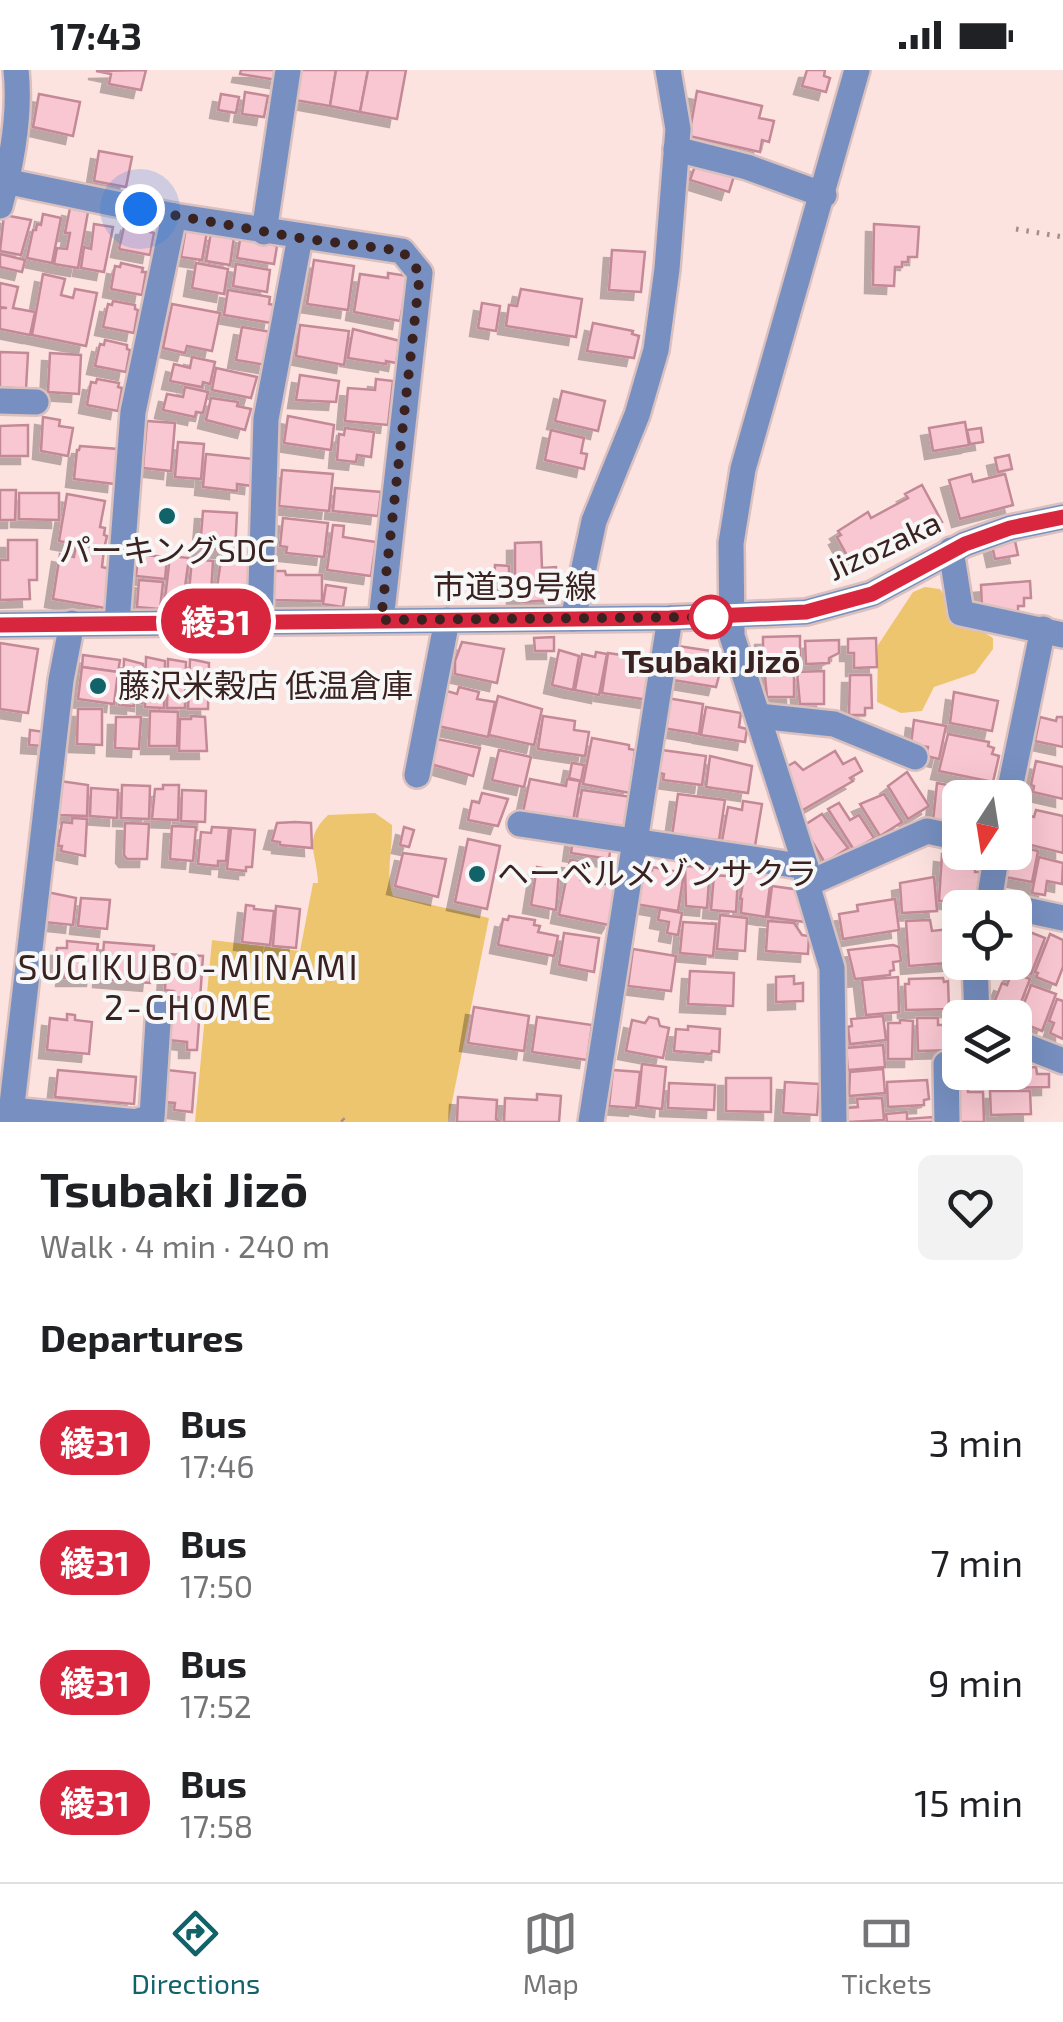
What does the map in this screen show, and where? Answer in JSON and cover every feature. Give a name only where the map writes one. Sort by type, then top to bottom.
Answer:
[{"type":"street","points":[[0,206],[19,100],[16,70]]},
{"type":"street","points":[[264,232],[288,70]]},
{"type":"street","points":[[573,619],[594,520],[636,414],[656,350],[668,269],[678,129],[668,70]]},
{"type":"street","points":[[834,1122],[832,968],[732,636],[730,616],[732,544],[743,469],[857,70]]},
{"type":"street","points":[[676,149],[747,167],[824,195]]},
{"type":"street","points":[[4,180],[174,216],[402,251],[420,273],[381,620]]},
{"type":"street","points":[[117,622],[133,412],[174,216]]},
{"type":"street","points":[[260,621],[266,419],[300,238]]},
{"type":"street","points":[[0,401],[36,402]]},
{"type":"street","name":"Jizozaka","points":[[730,616],[806,612],[839,605],[872,594],[951,550],[1010,528],[1063,517]]},
{"type":"street","points":[[951,550],[961,612],[1053,632],[1029,695],[1012,780]]},
{"type":"street","name":"市道39号線","points":[[0,625],[730,616]]},
{"type":"street","points":[[591,1122],[670,618]]},
{"type":"street","points":[[417,775],[447,620]]},
{"type":"street","points":[[72,623],[61,680],[10,1116],[138,1122],[152,1117],[160,1006]]},
{"type":"street","points":[[759,716],[834,724],[915,758]]},
{"type":"street","points":[[520,824],[807,875],[927,831],[942,834]]},
{"type":"street","points":[[1032,913],[1063,918]]},
{"type":"street","points":[[1032,1049],[1063,1061]]},
{"type":"street","points":[[946,1090],[947,1122]]},
{"type":"path","points":[[1016,229],[1063,237]]},
{"type":"shaded area","points":[[925,587],[940,589],[959,617],[993,638],[993,649],[975,673],[934,687],[922,711],[901,713],[877,702],[878,645],[913,592]]},
{"type":"shaded area","points":[[375,813],[392,825],[389,870],[393,896],[489,918],[448,1122],[195,1122],[212,940],[300,951],[313,883],[318,883],[315,832],[328,815]]},
{"type":"building","points":[[146,70],[141,90],[109,84],[111,74],[96,71]]},
{"type":"building","points":[[241,70],[279,70],[277,80],[240,74]]},
{"type":"building","points":[[300,70],[336,70],[330,106],[295,100]]},
{"type":"building","points":[[336,70],[368,70],[360,112],[330,106]]},
{"type":"building","points":[[368,70],[406,70],[397,119],[360,112]]},
{"type":"building","points":[[807,70],[825,70],[824,76],[830,78],[826,92],[802,86]]},
{"type":"building","points":[[697,91],[762,106],[759,118],[774,121],[769,142],[762,140],[760,152],[689,136]]},
{"type":"building","points":[[245,92],[268,96],[264,117],[242,114]]},
{"type":"building","points":[[39,94],[80,102],[73,136],[33,127]]},
{"type":"building","points":[[221,94],[239,97],[236,113],[218,110]]},
{"type":"building","points":[[99,151],[132,157],[126,187],[94,181]]},
{"type":"building","points":[[696,163],[734,176],[729,192],[690,180]]},
{"type":"building","points":[[70,208],[88,212],[78,268],[54,264],[57,248],[67,249],[70,233],[65,233]]},
{"type":"building","points":[[43,214],[61,218],[52,263],[27,258],[33,230],[41,225]]},
{"type":"building","points":[[4,215],[31,220],[21,255],[0,251]]},
{"type":"building","points":[[129,223],[151,227],[150,232],[154,233],[150,255],[119,249],[124,227]]},
{"type":"building","points":[[94,224],[113,227],[104,272],[81,268],[84,247],[91,249]]},
{"type":"building","points":[[874,224],[919,227],[917,257],[908,257],[902,267],[895,267],[894,286],[873,285]]},
{"type":"building","points":[[186,228],[207,232],[202,260],[181,257]]},
{"type":"building","points":[[211,232],[234,237],[230,265],[206,261]]},
{"type":"building","points":[[241,234],[277,246],[274,264],[237,258]]},
{"type":"building","points":[[612,250],[645,252],[641,292],[609,290]]},
{"type":"building","points":[[0,254],[25,260],[22,272],[0,267]]},
{"type":"building","points":[[314,260],[354,266],[348,310],[307,304]]},
{"type":"building","points":[[121,263],[146,272],[142,295],[111,289],[115,266],[120,267]]},
{"type":"building","points":[[196,263],[228,269],[224,294],[192,288]]},
{"type":"building","points":[[236,264],[270,270],[267,292],[233,286]]},
{"type":"building","points":[[388,273],[408,276],[400,321],[354,312],[360,274],[388,278]]},
{"type":"building","points":[[43,274],[65,279],[61,295],[73,298],[75,289],[97,293],[86,346],[32,335]]},
{"type":"building","points":[[0,283],[18,287],[13,308],[35,312],[30,335],[0,329],[0,308],[7,308],[0,307]]},
{"type":"building","points":[[521,289],[582,299],[576,337],[506,326],[509,305],[517,306]]},
{"type":"building","points":[[228,290],[270,297],[269,304],[274,305],[271,323],[224,315]]},
{"type":"building","points":[[113,301],[135,305],[138,310],[134,333],[103,327],[108,304]]},
{"type":"building","points":[[482,303],[500,306],[496,331],[478,328]]},
{"type":"building","points":[[172,304],[220,313],[212,351],[187,346],[185,353],[163,348]]},
{"type":"building","points":[[593,323],[633,331],[639,336],[634,358],[587,351]]},
{"type":"building","points":[[300,325],[349,331],[344,365],[296,356]]},
{"type":"building","points":[[242,327],[271,332],[266,365],[236,360]]},
{"type":"building","points":[[353,329],[400,341],[396,363],[348,358]]},
{"type":"building","points":[[105,340],[127,345],[130,350],[126,372],[95,366],[100,344],[104,345]]},
{"type":"building","points":[[0,352],[28,353],[26,389],[0,387]]},
{"type":"building","points":[[50,353],[81,355],[79,394],[48,392]]},
{"type":"building","points":[[192,357],[215,362],[210,384],[203,382],[202,387],[170,381],[174,364],[190,368]]},
{"type":"building","points":[[216,368],[257,377],[251,398],[212,390]]},
{"type":"building","points":[[300,375],[339,381],[336,402],[296,400]]},
{"type":"building","points":[[97,379],[119,383],[122,388],[118,411],[87,405],[91,382],[96,383]]},
{"type":"building","points":[[376,379],[393,381],[388,425],[345,421],[348,388],[375,390]]},
{"type":"building","points":[[185,387],[208,392],[203,413],[196,412],[195,417],[163,410],[167,394],[183,397]]},
{"type":"building","points":[[562,391],[605,401],[598,431],[555,421]]},
{"type":"building","points":[[211,398],[238,402],[237,406],[251,409],[245,430],[206,420]]},
{"type":"building","points":[[288,416],[334,425],[331,450],[284,443]]},
{"type":"building","points":[[43,417],[60,420],[59,426],[73,428],[68,456],[41,451]]},
{"type":"building","points":[[147,421],[175,423],[171,471],[143,468]]},
{"type":"building","points":[[965,422],[969,445],[933,451],[929,428]]},
{"type":"building","points":[[28,425],[28,456],[0,456],[0,426]]},
{"type":"building","points":[[345,428],[374,432],[371,457],[357,455],[356,462],[337,460],[339,434],[344,435]]},
{"type":"building","points":[[981,428],[983,442],[970,444],[967,430]]},
{"type":"building","points":[[551,430],[584,438],[584,469],[545,460]]},
{"type":"building","points":[[178,442],[204,444],[201,479],[175,477]]},
{"type":"building","points":[[80,446],[118,449],[115,484],[74,479]]},
{"type":"building","points":[[206,454],[254,459],[252,486],[237,484],[237,491],[203,487]]},
{"type":"building","points":[[1009,455],[1012,469],[998,472],[995,458]]},
{"type":"building","points":[[282,470],[333,474],[329,511],[279,506]]},
{"type":"building","points":[[971,474],[973,482],[1005,474],[1013,505],[960,519],[949,480]]},
{"type":"building","points":[[922,485],[942,522],[890,553],[872,559],[868,552],[850,561],[837,537],[841,535],[838,531],[868,512],[871,518],[908,498],[905,494]]},
{"type":"building","points":[[335,488],[381,492],[378,516],[333,511]]},
{"type":"building","points":[[0,490],[16,490],[15,520],[0,520]]},
{"type":"building","points":[[19,493],[59,493],[59,520],[19,519]]},
{"type":"building","points":[[67,494],[105,501],[100,527],[105,528],[107,536],[104,549],[59,541]]},
{"type":"building","points":[[203,511],[237,513],[235,551],[200,548]]},
{"type":"building","points":[[283,518],[328,523],[324,557],[286,553],[287,547],[280,546]]},
{"type":"building","points":[[333,525],[344,526],[343,537],[376,542],[371,576],[327,570]]},
{"type":"building","points":[[8,540],[37,540],[37,580],[29,580],[30,599],[0,600],[0,560],[8,560]]},
{"type":"building","points":[[1015,541],[1018,555],[995,559],[992,545]]},
{"type":"building","points":[[541,542],[542,568],[556,567],[558,596],[523,602],[523,597],[515,598],[515,543]]},
{"type":"building","points":[[76,544],[104,549],[102,567],[111,569],[105,608],[53,599],[60,554],[74,557]]},
{"type":"building","points":[[222,553],[259,559],[247,605],[215,601]]},
{"type":"building","points":[[170,556],[189,558],[183,601],[165,599]]},
{"type":"building","points":[[167,557],[165,579],[136,576],[138,558]]},
{"type":"building","points":[[192,559],[213,561],[211,594],[189,592]]},
{"type":"building","points":[[495,565],[509,566],[509,582],[494,581]]},
{"type":"building","points":[[271,571],[322,575],[322,601],[271,600]]},
{"type":"building","points":[[139,580],[163,582],[160,609],[137,607]]},
{"type":"building","points":[[1030,581],[1031,598],[1024,598],[1018,613],[982,608],[981,585]]},
{"type":"building","points":[[326,585],[346,588],[343,607],[323,604]]},
{"type":"building","points":[[800,636],[800,664],[785,664],[785,654],[763,655],[763,637]]},
{"type":"building","points":[[554,637],[554,651],[535,651],[534,638]]},
{"type":"building","points":[[876,638],[877,667],[854,668],[854,653],[848,653],[848,639]]},
{"type":"building","points":[[839,640],[839,653],[829,658],[829,663],[806,664],[805,641]]},
{"type":"building","points":[[462,642],[504,649],[497,683],[455,674]]},
{"type":"building","points":[[0,643],[38,649],[28,713],[0,709]]},
{"type":"building","points":[[678,646],[725,653],[716,687],[673,680]]},
{"type":"building","points":[[559,650],[579,656],[573,690],[552,685]]},
{"type":"building","points":[[596,652],[607,654],[599,695],[575,690],[582,654],[595,657]]},
{"type":"building","points":[[608,653],[655,660],[649,700],[602,693]]},
{"type":"building","points":[[83,655],[120,660],[118,672],[82,667]]},
{"type":"building","points":[[146,657],[165,661],[164,708],[145,707]]},
{"type":"building","points":[[124,659],[143,664],[142,703],[134,702],[134,706],[119,705]]},
{"type":"building","points":[[168,659],[186,662],[185,708],[167,708]]},
{"type":"building","points":[[190,659],[209,663],[208,709],[188,709]]},
{"type":"building","points":[[794,665],[794,697],[767,697],[764,666]]},
{"type":"building","name":"藤沢米穀店 低温倉庫","points":[[82,667],[118,672],[114,704],[78,699]]},
{"type":"building","points":[[824,671],[824,704],[800,704],[797,672]]},
{"type":"building","points":[[850,675],[871,675],[872,708],[865,708],[865,715],[849,715]]},
{"type":"building","points":[[459,687],[479,692],[477,699],[495,702],[488,737],[438,726],[439,708],[443,709],[447,691],[457,694]]},
{"type":"building","points":[[954,692],[998,701],[992,731],[950,723]]},
{"type":"building","points":[[498,696],[542,709],[534,745],[489,735]]},
{"type":"building","points":[[667,698],[703,704],[699,734],[663,728]]},
{"type":"building","points":[[706,707],[741,713],[739,727],[747,729],[745,742],[701,735]]},
{"type":"building","points":[[78,709],[102,709],[102,745],[77,744]]},
{"type":"building","points":[[150,711],[178,712],[177,746],[149,746]]},
{"type":"building","points":[[543,716],[575,721],[574,730],[589,732],[585,756],[538,749]]},
{"type":"building","points":[[116,717],[141,717],[139,749],[115,748]]},
{"type":"building","points":[[205,717],[207,751],[179,751],[180,719]]},
{"type":"building","points":[[1040,717],[1056,721],[1063,717],[1063,747],[1035,741]]},
{"type":"building","points":[[914,720],[946,726],[939,759],[926,756],[928,747],[911,744]]},
{"type":"building","points":[[30,730],[45,732],[44,746],[29,745]]},
{"type":"building","points":[[948,734],[989,742],[988,746],[994,748],[992,754],[999,756],[993,780],[939,771]]},
{"type":"building","points":[[432,738],[480,748],[473,776],[427,763]]},
{"type":"building","points":[[592,738],[629,745],[629,749],[635,750],[630,793],[583,784]]},
{"type":"building","points":[[499,750],[531,757],[524,787],[492,780]]},
{"type":"building","points":[[662,750],[706,756],[702,785],[663,780],[664,774],[659,773]]},
{"type":"building","points":[[835,751],[843,764],[855,758],[862,771],[850,778],[853,781],[801,811],[783,780],[786,767],[795,762],[803,770]]},
{"type":"building","points":[[710,756],[752,766],[748,793],[706,787]]},
{"type":"building","points":[[1036,761],[1063,767],[1063,799],[1033,792]]},
{"type":"building","points":[[572,763],[584,765],[581,781],[569,778]]},
{"type":"building","points":[[907,772],[929,806],[908,819],[888,786]]},
{"type":"building","points":[[530,779],[566,786],[567,779],[580,781],[573,821],[523,812]]},
{"type":"building","points":[[60,781],[88,785],[87,816],[59,815]]},
{"type":"building","points":[[937,783],[942,784],[942,823],[933,821]]},
{"type":"building","points":[[122,785],[150,786],[149,819],[121,818]]},
{"type":"building","points":[[163,785],[179,785],[178,820],[152,819],[155,789],[163,789]]},
{"type":"building","points":[[91,788],[118,790],[117,818],[90,816]]},
{"type":"building","points":[[182,790],[206,791],[205,822],[181,821]]},
{"type":"building","points":[[582,790],[632,797],[630,824],[623,829],[576,822]]},
{"type":"building","points":[[482,793],[508,799],[498,826],[468,820],[472,801],[479,803]]},
{"type":"building","points":[[678,794],[725,800],[719,840],[672,836]]},
{"type":"building","points":[[884,794],[902,822],[880,836],[860,804]]},
{"type":"building","points":[[743,801],[762,804],[755,846],[722,841],[728,807],[742,810]]},
{"type":"building","points":[[839,803],[850,820],[859,815],[874,838],[854,850],[828,809]]},
{"type":"building","points":[[1036,810],[1063,816],[1063,853],[1032,845]]},
{"type":"building","points":[[822,814],[848,848],[825,863],[803,826]]},
{"type":"building","points":[[72,818],[87,819],[85,856],[61,851],[62,846],[58,846],[62,822],[72,823]]},
{"type":"building","points":[[125,823],[149,824],[147,859],[127,859],[124,855]]},
{"type":"building","points":[[277,823],[311,823],[312,848],[272,841]]},
{"type":"building","points":[[172,826],[196,827],[193,861],[170,859]]},
{"type":"building","points":[[212,827],[229,828],[226,861],[218,861],[218,866],[198,864],[201,832],[211,833]]},
{"type":"building","points":[[404,827],[414,830],[409,847],[400,845]]},
{"type":"building","points":[[231,828],[255,830],[252,867],[246,867],[246,871],[227,869]]},
{"type":"building","name":"ヘーベルメゾンサクラ","points":[[468,839],[500,846],[487,909],[455,902]]},
{"type":"building","points":[[573,839],[611,845],[609,859],[571,853]]},
{"type":"building","points":[[1032,850],[1038,851],[1032,882],[1005,877],[1006,870],[1032,870]]},
{"type":"building","points":[[403,853],[446,859],[438,897],[395,886]]},
{"type":"building","points":[[942,854],[942,870],[981,872],[980,890],[942,890],[939,901]]},
{"type":"building","points":[[1039,857],[1063,863],[1062,884],[1047,881],[1045,895],[1032,893]]},
{"type":"building","points":[[570,860],[585,862],[581,880],[617,886],[609,925],[559,915]]},
{"type":"building","points":[[685,866],[710,867],[707,908],[686,906]]},
{"type":"building","points":[[537,867],[559,871],[556,910],[531,905]]},
{"type":"building","points":[[652,867],[684,873],[678,911],[635,904],[640,872]]},
{"type":"building","points":[[746,867],[772,870],[766,917],[741,913]]},
{"type":"building","points":[[714,875],[738,877],[736,912],[711,910]]},
{"type":"building","points":[[934,877],[937,911],[902,913],[900,883]]},
{"type":"building","points":[[772,886],[800,890],[805,922],[768,917]]},
{"type":"building","points":[[47,892],[76,898],[73,925],[44,922]]},
{"type":"building","points":[[81,898],[110,900],[107,929],[78,926]]},
{"type":"building","points":[[895,899],[899,930],[843,939],[839,914],[858,911],[857,905]]},
{"type":"building","points":[[246,905],[274,911],[270,945],[242,942]]},
{"type":"building","points":[[276,906],[300,909],[296,948],[273,946]]},
{"type":"building","points":[[660,909],[682,913],[678,935],[667,933],[669,922],[658,920]]},
{"type":"building","points":[[720,915],[747,918],[745,951],[717,949]]},
{"type":"building","points":[[509,916],[535,920],[534,925],[540,926],[538,932],[558,936],[554,956],[498,945],[503,919],[508,920]]},
{"type":"building","points":[[930,920],[932,931],[942,930],[942,963],[909,966],[906,921]]},
{"type":"building","points":[[768,921],[794,923],[802,935],[809,936],[808,954],[766,951]]},
{"type":"building","points":[[683,922],[716,924],[713,956],[680,953]]},
{"type":"building","points":[[564,933],[599,938],[594,972],[559,965]]},
{"type":"building","points":[[1032,933],[1045,938],[1032,971]]},
{"type":"building","points":[[1050,934],[1063,940],[1063,967],[1056,985],[1036,977],[1035,972]]},
{"type":"building","points":[[67,941],[98,944],[94,978],[64,978],[65,971],[54,970],[57,948],[67,948]]},
{"type":"building","points":[[104,942],[154,946],[150,983],[101,979]]},
{"type":"building","points":[[899,947],[901,961],[893,962],[890,975],[855,979],[848,950]]},
{"type":"building","points":[[633,949],[676,956],[671,991],[628,986]]},
{"type":"building","points":[[167,954],[203,956],[200,999],[174,997],[174,991],[165,990]]},
{"type":"building","points":[[690,971],[734,973],[733,1006],[688,1004]]},
{"type":"building","points":[[794,976],[794,984],[803,983],[803,1001],[776,1002],[776,977]]},
{"type":"building","points":[[898,977],[899,1012],[866,1015],[862,980]]},
{"type":"building","points":[[909,979],[948,981],[949,1000],[942,1000],[942,1009],[906,1010],[905,984],[909,984]]},
{"type":"building","points":[[1009,980],[1030,980],[1022,1000],[995,1000],[1002,983],[1007,985]]},
{"type":"building","points":[[1031,985],[1056,994],[1042,1031],[1032,1027],[1032,1000],[1025,1000]]},
{"type":"building","points":[[1057,999],[1063,1001],[1063,1039],[1050,1033],[1054,1023],[1049,1021]]},
{"type":"building","points":[[171,1005],[200,1007],[197,1050],[187,1050],[187,1042],[168,1040]]},
{"type":"building","points":[[474,1007],[529,1016],[524,1051],[468,1043]]},
{"type":"building","points":[[67,1014],[75,1015],[75,1020],[92,1022],[89,1054],[47,1050],[50,1018],[67,1020]]},
{"type":"building","points":[[883,1016],[886,1040],[850,1044],[851,1019]]},
{"type":"building","points":[[537,1017],[592,1025],[587,1060],[532,1052]]},
{"type":"building","points":[[649,1017],[669,1028],[663,1058],[626,1051],[632,1020],[645,1023]]},
{"type":"building","points":[[917,1018],[938,1018],[938,1025],[942,1025],[942,1050],[918,1051]]},
{"type":"building","points":[[913,1021],[912,1059],[888,1059],[888,1023]]},
{"type":"building","points":[[688,1026],[720,1029],[719,1052],[674,1051],[676,1029],[688,1030]]},
{"type":"building","points":[[883,1045],[885,1067],[848,1070],[846,1048]]},
{"type":"building","points":[[642,1064],[666,1067],[662,1109],[638,1106]]},
{"type":"building","points":[[1032,1067],[1036,1067],[1037,1074],[1049,1074],[1049,1087],[1032,1087]]},
{"type":"building","points":[[883,1069],[885,1093],[849,1096],[850,1072]]},
{"type":"building","points":[[58,1070],[136,1077],[134,1104],[55,1097]]},
{"type":"building","points":[[167,1070],[195,1073],[192,1112],[174,1110],[175,1103],[164,1102]]},
{"type":"building","points":[[613,1070],[640,1072],[636,1108],[609,1106]]},
{"type":"building","points":[[726,1078],[771,1078],[771,1112],[726,1111]]},
{"type":"building","points":[[927,1080],[929,1099],[924,1100],[924,1105],[888,1107],[887,1082]]},
{"type":"building","points":[[785,1082],[819,1084],[817,1115],[783,1113]]},
{"type":"building","points":[[669,1083],[715,1085],[714,1110],[668,1108]]},
{"type":"building","points":[[959,1090],[983,1092],[984,1122],[959,1122]]},
{"type":"building","points":[[990,1091],[1030,1091],[1031,1114],[991,1115]]},
{"type":"building","points":[[537,1094],[561,1096],[559,1122],[504,1122],[505,1098],[537,1100]]},
{"type":"building","points":[[458,1097],[497,1100],[496,1119],[500,1122],[457,1122]]},
{"type":"building","points":[[882,1098],[884,1120],[848,1122],[847,1108],[858,1107],[857,1099]]},
{"type":"building","points":[[907,1112],[907,1119],[933,1117],[933,1122],[887,1122],[886,1114]]},
{"type":"bus line","name":"綾31","points":[[0,625],[778,615],[839,605],[872,594],[965,544],[1010,528],[1063,517]]},
{"type":"place","name":"パーキングSDC","points":[[167,516]]},
{"type":"place","name":"Tsubaki Jizō","points":[[711,617]]},
{"type":"place","name":"藤沢米穀店 低温倉庫","points":[[98,686]]},
{"type":"place","name":"ヘーベルメゾンサクラ","points":[[477,874]]},
{"type":"district","name":"SUGIKUBO-MINAMI 2-CHOME","points":[[189,988]]},
{"type":"route","points":[[140,209],[300,238],[402,251],[420,273],[381,620],[711,617]]}]
